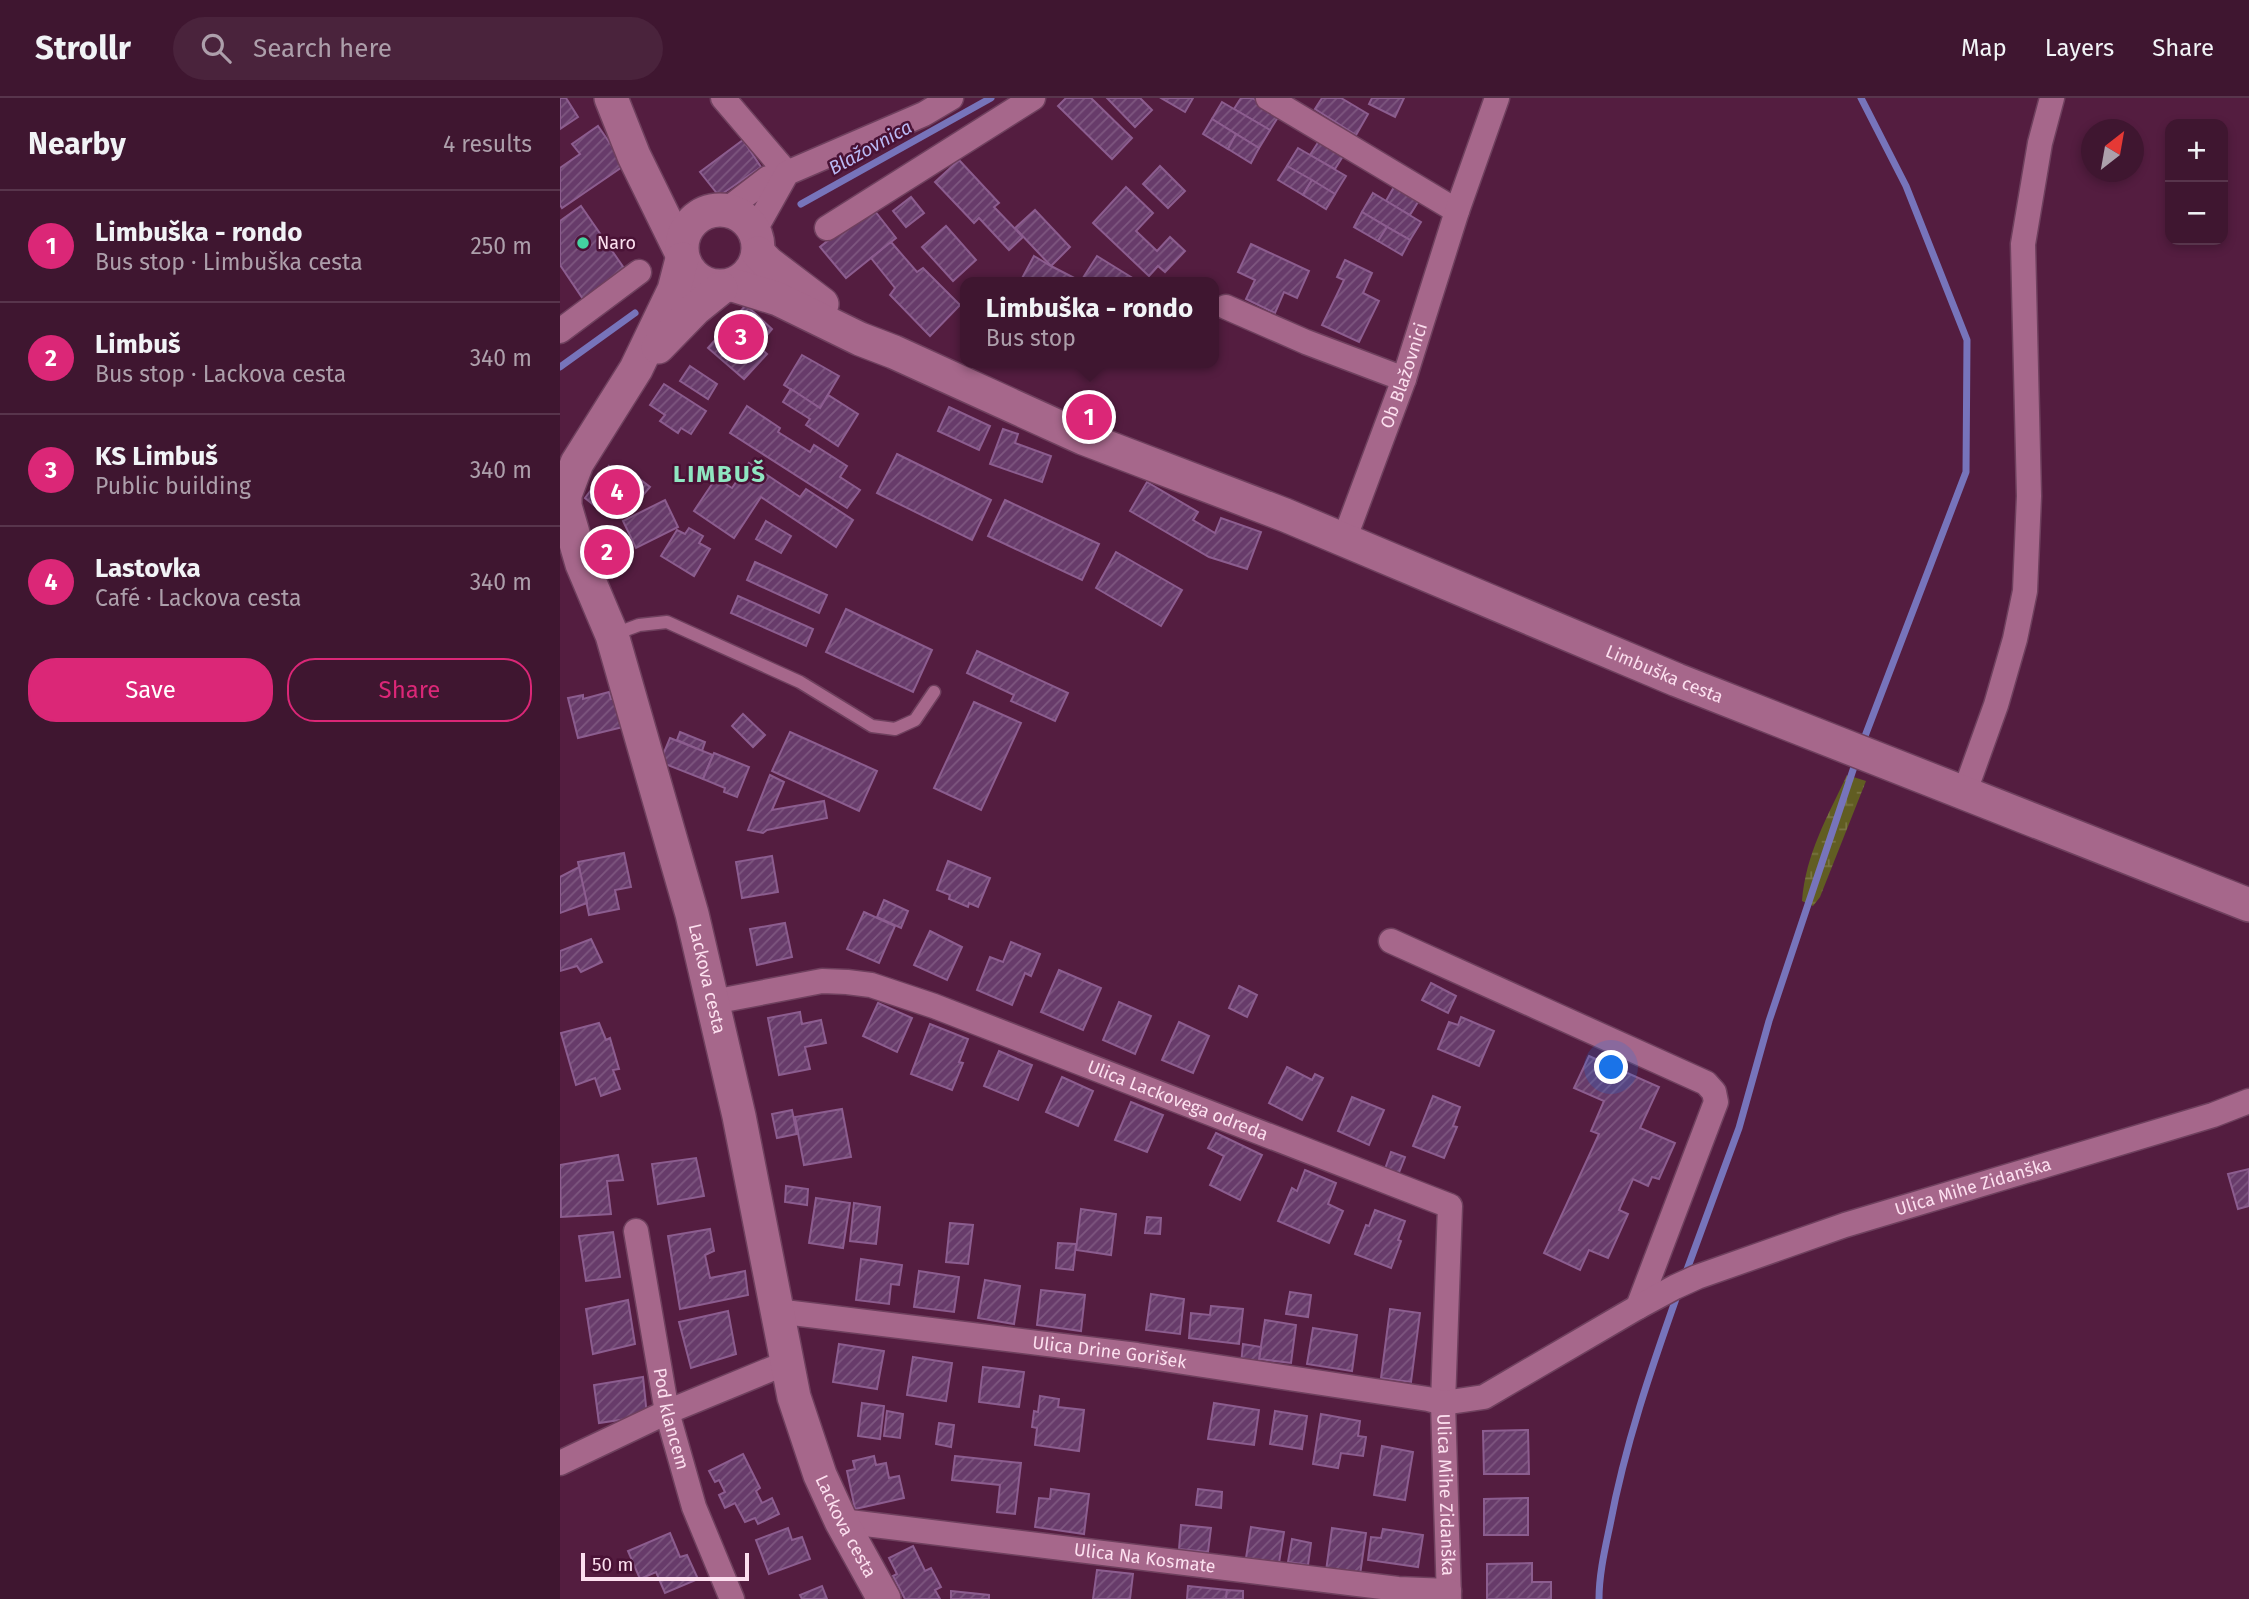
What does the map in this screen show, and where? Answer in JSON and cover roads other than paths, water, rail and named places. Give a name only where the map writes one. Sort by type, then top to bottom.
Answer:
[{"type":"main road","points":[[613,102],[676,188],[717,211],[745,220],[757,242],[814,298],[894,352]]},
{"type":"main road","points":[[613,102],[634,156],[681,255],[697,278],[778,299],[860,339],[894,352]]},
{"type":"main road","points":[[636,369],[674,290],[684,234],[698,216],[717,211]]},
{"type":"main road","points":[[636,369],[695,309],[749,274],[757,242]]},
{"type":"main road","name":"Limbuška cesta","points":[[894,352],[1083,438],[1344,540],[1676,680],[2249,905]]},
{"type":"main road","name":"Lackova cesta","points":[[636,369],[568,459],[565,506],[582,564],[612,635],[678,865],[739,1116],[786,1363],[805,1433],[841,1521],[884,1599]]},
{"type":"street","points":[[723,98],[787,173]]},
{"type":"street","points":[[717,211],[768,178],[787,173],[925,114],[951,98]]},
{"type":"street","points":[[1268,98],[1457,211]]},
{"type":"street","name":"Ob Blažovnici","points":[[1344,540],[1404,379],[1496,98]]},
{"type":"street","points":[[1964,794],[1996,705],[2025,592],[2029,496],[2024,244],[2040,143],[2052,98]]},
{"type":"street","points":[[827,228],[1020,101]]},
{"type":"street","points":[[757,242],[787,173]]},
{"type":"street","points":[[560,331],[639,272]]},
{"type":"street","points":[[1226,307],[1306,342],[1404,379]]},
{"type":"street","points":[[1391,941],[1706,1083],[1714,1092],[1717,1102],[1638,1307]]},
{"type":"street","name":"Ulica Lackovega odreda","points":[[713,1002],[822,981],[871,985],[934,1006],[1450,1206],[1443,1403]]},
{"type":"street","name":"Ulica Mihe Zidanška","points":[[1449,1595],[1443,1403],[1484,1397],[1686,1282],[1845,1225],[2200,1119],[2249,1101]]},
{"type":"street","name":"Pod klancem","points":[[636,1231],[667,1412],[694,1507],[732,1599]]},
{"type":"street","name":"Ulica Drine Gorišek","points":[[776,1311],[1137,1355],[1443,1403]]},
{"type":"street","points":[[560,1463],[667,1412],[786,1363]]},
{"type":"street","name":"Ulica Na Kosmate","points":[[841,1521],[1449,1595]]},
{"type":"lane","points":[[612,635],[639,625],[667,622],[800,682],[872,726],[895,729],[915,720],[934,692]]},
{"type":"waterway","name":"Blažovnica","points":[[801,204],[991,98]]},
{"type":"waterway","points":[[1861,98],[1906,186],[1967,340],[1966,472],[1862,744]]},
{"type":"waterway","name":"Blažovnica","points":[[560,367],[635,313]]},
{"type":"waterway","points":[[1685,1275],[1739,1128],[1769,1021],[1857,758]]},
{"type":"waterway","points":[[1599,1599],[1603,1562],[1623,1466],[1678,1293]]},
{"type":"place","name":"Naro","points":[[583,243]]},
{"type":"place","name":"KS Limbuš","points":[[741,337]]},
{"type":"place","name":"Limbuška - rondo","points":[[1089,417]]},
{"type":"place","name":"Lastovka","points":[[617,492]]},
{"type":"place","name":"Limbuš","points":[[607,552]]},
{"type":"district","name":"LIMBUŠ","points":[[720,474]]}]
